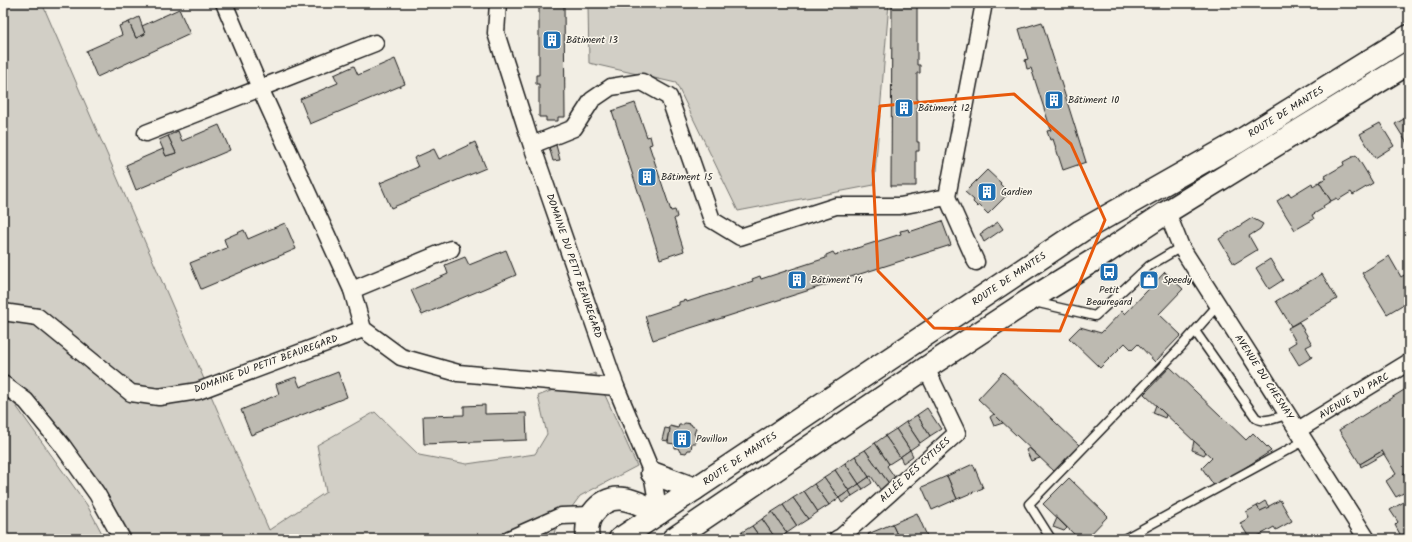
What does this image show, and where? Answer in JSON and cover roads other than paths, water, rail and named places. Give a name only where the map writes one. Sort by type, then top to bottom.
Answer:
[{"type":"main road","name":"ROUTE DE MANTES","points":[[620,539],[1081,231],[1238,142],[1409,36]]},
{"type":"main road","points":[[673,539],[1028,301],[1099,257],[1167,212],[1409,63]]},
{"type":"main road","points":[[652,473],[695,489]]},
{"type":"main road","points":[[588,539],[587,528],[591,515],[600,504],[606,500],[620,497],[659,513],[665,539]]},
{"type":"street","points":[[224,3],[260,88],[352,290],[363,329],[401,357],[458,373],[616,387]]},
{"type":"street","name":"DOMAINE DU PETIT BEAUREGARD","points":[[498,3],[496,34],[532,145],[616,387],[652,473],[659,513]]},
{"type":"street","points":[[976,262],[947,197],[984,3]]},
{"type":"street","points":[[146,133],[375,43]]},
{"type":"street","points":[[532,145],[574,128],[592,100],[610,87],[642,82],[669,97],[712,220],[740,237],[836,206],[900,206],[947,197]]},
{"type":"street","name":"AVENUE DU CHESNAY","points":[[1167,212],[1181,247],[1367,539]]},
{"type":"street","points":[[352,290],[452,249]]},
{"type":"street","name":"DOMAINE DU PETIT BEAUREGARD","points":[[3,312],[38,318],[131,393],[159,397],[198,391],[363,329]]},
{"type":"street","name":"AVENUE DU PARC","points":[[1301,435],[1409,362]]},
{"type":"street","name":"ALLÉE DES CYTISES","points":[[840,538],[956,433],[926,368]]},
{"type":"street","points":[[3,384],[26,401],[62,444],[97,494],[122,539]]},
{"type":"street","points":[[509,539],[561,516],[591,515]]},
{"type":"lane","points":[[1028,301],[1095,316],[1149,266],[1181,247]]},
{"type":"lane","points":[[1051,539],[1029,504],[1195,331],[1218,305]]},
{"type":"lane","points":[[1195,331],[1256,418],[1259,420],[1265,420],[1288,414]]},
{"type":"lane","points":[[1124,539],[1301,435]]},
{"type":"place","name":"Bâtiment 13","points":[[552,40]]},
{"type":"place","name":"Bâtiment 10","points":[[1054,100]]},
{"type":"place","name":"Bâtiment 12","points":[[904,108]]},
{"type":"place","name":"Bâtiment 15","points":[[647,177]]},
{"type":"place","name":"Gardien","points":[[987,192]]},
{"type":"place","name":"Petit Beauregard","points":[[1109,272]]},
{"type":"place","name":"Bâtiment 14","points":[[797,280]]},
{"type":"place","name":"Speedy","points":[[1149,280]]},
{"type":"place","name":"Pavillon","points":[[682,439]]}]
